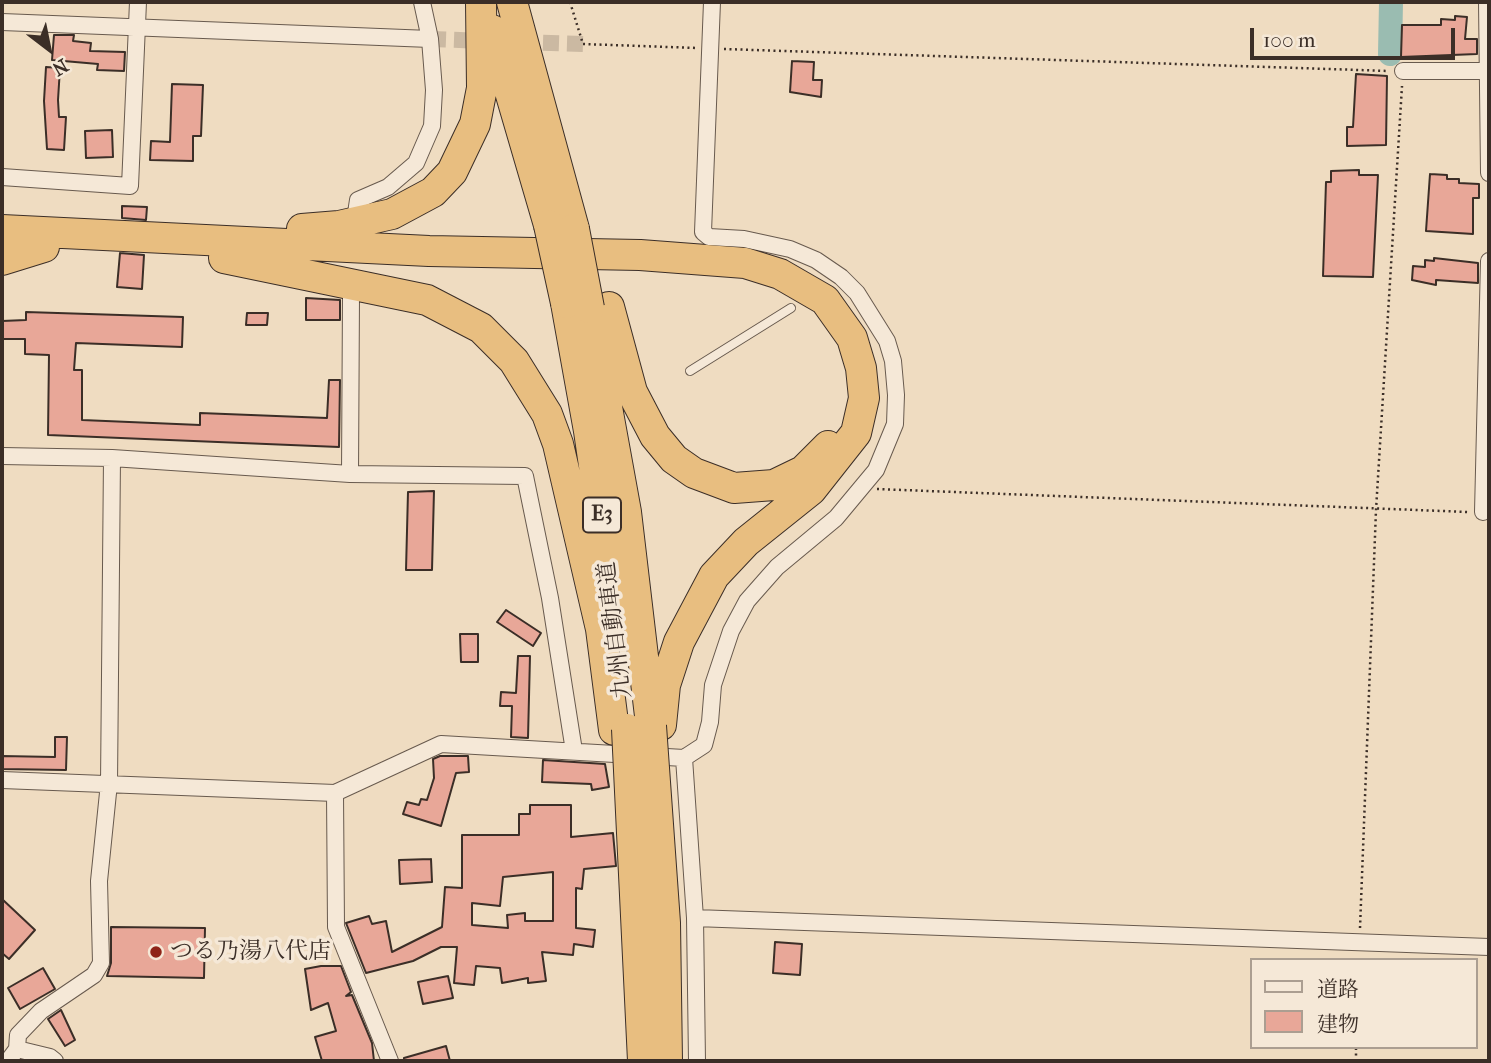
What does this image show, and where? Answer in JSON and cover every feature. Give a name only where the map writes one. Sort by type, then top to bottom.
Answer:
[{"type":"highway","name":"九州自動車道","points":[[483,2],[571,229]]},
{"type":"highway","points":[[216,248],[392,214],[433,192],[452,172],[475,124],[482,77],[483,2]]},
{"type":"highway","name":"九州自動車道","points":[[512,2],[571,229],[626,512],[638,728],[660,822],[667,1061]]},
{"type":"highway","points":[[6,233],[216,248],[730,277],[775,289],[810,309],[832,332],[848,380],[847,402],[840,430],[803,471],[774,485],[734,488],[694,473],[674,459],[655,436],[588,306]]},
{"type":"highway","points":[[6,233],[44,247],[121,254],[216,248],[429,251],[640,256],[744,263],[780,274],[825,300],[852,338],[861,368],[864,398],[856,433],[811,490],[746,542],[714,576],[679,642],[664,685],[638,728]]},
{"type":"highway","points":[[2,260],[44,247]]},
{"type":"highway","points":[[216,248],[427,300],[481,328],[514,361],[547,414],[558,444],[601,629],[638,728],[638,926],[643,1061]]},
{"type":"street","points":[[2,177],[130,186],[138,2]]},
{"type":"street","points":[[356,213],[358,200],[388,187],[416,163],[432,126],[434,90],[430,39],[422,2]]},
{"type":"street","points":[[2,780],[335,793],[442,744],[684,758],[704,745],[708,736],[713,685],[731,631],[747,601],[777,567],[836,518],[864,486],[887,449],[895,424],[897,395],[893,361],[879,325],[857,293],[837,280],[816,260],[790,249],[744,239],[709,237],[703,232],[712,2]]},
{"type":"street","points":[[1487,2],[1489,173]]},
{"type":"street","points":[[2,22],[137,25],[430,39]]},
{"type":"street","points":[[1403,72],[1487,71]]},
{"type":"street","points":[[1483,512],[1489,261]]},
{"type":"street","points":[[350,474],[351,296]]},
{"type":"street","points":[[2,456],[112,458],[350,474],[525,476],[550,598],[574,751]]},
{"type":"street","points":[[55,1061],[50,1057],[13,1055],[18,1035],[41,1011],[94,975],[100,963],[99,881],[109,783],[112,458]]},
{"type":"street","points":[[684,758],[695,918],[697,1061]]},
{"type":"street","points":[[335,793],[336,927],[390,1061]]},
{"type":"street","points":[[695,918],[1489,947]]},
{"type":"lane","points":[[690,371],[791,308]]},
{"type":"path","points":[[570,2],[583,44],[1403,72],[1376,510],[1359,942]]},
{"type":"path","points":[[864,486],[880,490],[1483,512]]},
{"type":"building","points":[[1455,16],[1467,17],[1465,39],[1477,39],[1477,54],[1401,57],[1402,25],[1441,25],[1441,19],[1455,20]]},
{"type":"building","points":[[54,35],[74,35],[73,41],[91,43],[90,51],[125,52],[124,71],[97,70],[98,64],[52,60]]},
{"type":"building","points":[[792,61],[814,62],[813,80],[822,80],[821,97],[790,92]]},
{"type":"building","points":[[46,67],[60,68],[59,117],[66,117],[64,150],[47,149],[44,101]]},
{"type":"building","points":[[1356,74],[1387,76],[1386,145],[1347,146],[1347,127],[1353,127]]},
{"type":"building","points":[[172,84],[203,85],[201,136],[193,136],[193,161],[150,160],[151,141],[170,142]]},
{"type":"building","points":[[112,130],[113,157],[86,158],[85,131]]},
{"type":"building","points":[[1359,170],[1359,175],[1378,175],[1373,277],[1323,276],[1326,182],[1331,182],[1331,171]]},
{"type":"building","points":[[1430,174],[1447,175],[1447,179],[1459,179],[1459,183],[1479,184],[1479,198],[1473,198],[1473,234],[1426,231]]},
{"type":"building","points":[[122,206],[147,207],[146,220],[122,218]]},
{"type":"building","points":[[120,253],[144,255],[142,289],[117,287]]},
{"type":"building","points":[[1434,258],[1478,263],[1478,283],[1436,280],[1436,285],[1412,280],[1413,266],[1425,267],[1425,260],[1434,261]]},
{"type":"building","points":[[306,298],[340,300],[340,320],[306,320]]},
{"type":"building","points":[[26,312],[183,317],[182,347],[76,343],[74,370],[82,370],[82,420],[200,425],[200,413],[327,418],[329,380],[340,380],[339,447],[48,435],[49,355],[25,354],[25,339],[2,339],[2,321],[26,320]]},
{"type":"building","points":[[247,313],[268,313],[267,325],[246,325]]},
{"type":"building","points":[[434,491],[432,570],[406,570],[408,492]]},
{"type":"building","points":[[506,610],[541,633],[533,646],[497,622]]},
{"type":"building","points":[[460,634],[478,634],[478,662],[461,662]]},
{"type":"building","points":[[518,656],[530,656],[528,738],[511,737],[512,706],[500,706],[501,692],[516,693]]},
{"type":"building","points":[[55,737],[67,737],[66,770],[2,769],[2,756],[55,757]]},
{"type":"building","points":[[440,756],[468,756],[469,772],[456,773],[441,826],[403,814],[407,802],[419,805],[421,799],[427,800],[434,778],[433,759]]},
{"type":"building","points":[[543,760],[605,764],[609,787],[592,790],[591,784],[542,782]]},
{"type":"building","points":[[530,805],[571,805],[571,837],[613,833],[616,866],[584,869],[582,889],[576,888],[576,928],[595,930],[593,947],[574,944],[573,955],[542,952],[546,981],[528,983],[528,978],[502,983],[500,968],[476,966],[474,985],[454,983],[457,947],[441,947],[413,961],[366,973],[346,923],[369,916],[372,924],[386,921],[392,952],[442,927],[445,887],[462,888],[462,835],[519,835],[519,814],[530,814]],"holes":[[[553,872],[553,921],[525,921],[525,913],[507,915],[508,928],[472,925],[472,903],[500,906],[503,877]]]},
{"type":"building","points":[[431,859],[432,882],[400,884],[399,860]]},
{"type":"building","points":[[2,899],[35,930],[9,959],[2,953]]},
{"type":"building","name":"つる乃湯八代店","points":[[111,927],[205,928],[204,978],[107,976],[111,963]]},
{"type":"building","points":[[775,942],[802,944],[800,975],[773,973]]},
{"type":"building","points":[[341,966],[351,992],[346,996],[352,995],[372,1043],[374,1061],[322,1061],[315,1037],[336,1031],[328,1003],[311,1010],[305,969]]},
{"type":"building","points":[[43,968],[55,989],[20,1009],[8,988]]},
{"type":"building","points":[[448,976],[453,998],[423,1004],[418,982]]},
{"type":"building","points":[[61,1010],[75,1040],[65,1046],[48,1019]]},
{"type":"building","points":[[446,1046],[450,1061],[404,1061],[404,1058]]},
{"type":"waterway","points":[[1390,54],[1391,2]]},
{"type":"tunnel","points":[[430,39],[486,41]]},
{"type":"tunnel","points":[[519,42],[583,44]]},
{"type":"place","name":"つる乃湯八代店","points":[[156,952]]}]
